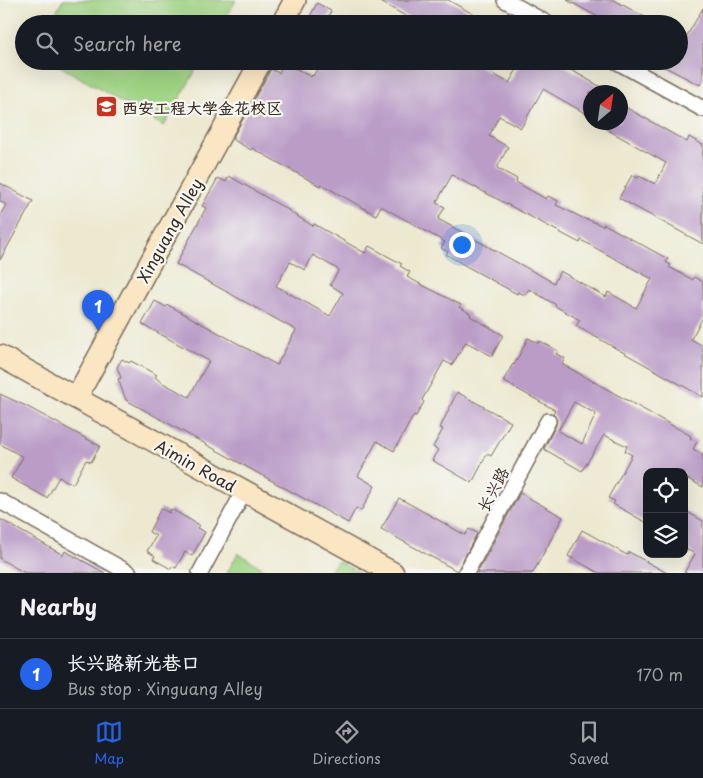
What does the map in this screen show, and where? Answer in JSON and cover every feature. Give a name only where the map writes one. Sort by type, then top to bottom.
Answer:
[{"type":"street","points":[[287,15],[295,0]]},
{"type":"street","points":[[505,0],[532,15]]},
{"type":"street","name":"Xinguang Alley","points":[[76,398],[256,70]]},
{"type":"street","points":[[632,70],[703,109]]},
{"type":"street","name":"Aimin Road","points":[[0,356],[393,573]]},
{"type":"street","name":"长兴路","points":[[466,573],[548,421]]},
{"type":"street","points":[[200,573],[244,491]]},
{"type":"street","points":[[0,501],[129,573]]},
{"type":"green space","points":[[63,0],[236,0],[228,15],[54,15]]},
{"type":"green space","points":[[67,70],[196,70],[164,126]]},
{"type":"green space","points":[[238,553],[270,573],[227,573]]},
{"type":"green space","points":[[338,561],[359,573],[328,573]]},
{"type":"building","points":[[377,0],[448,0],[475,15],[404,15]]},
{"type":"building","points":[[567,0],[614,0],[641,15],[594,15]]},
{"type":"building","points":[[317,3],[331,11],[329,15],[311,15]]},
{"type":"building","points":[[703,8],[703,79],[700,85],[671,70],[688,70],[688,34]]},
{"type":"building","points":[[270,70],[279,73],[280,70],[298,70],[311,77],[317,70],[486,70],[509,83],[517,70],[571,70],[598,85],[583,85],[583,112],[543,89],[521,128],[499,116],[489,136],[508,147],[497,168],[517,179],[516,182],[546,199],[548,196],[558,201],[556,205],[587,220],[603,226],[604,224],[668,259],[666,262],[671,265],[669,267],[693,280],[694,277],[703,282],[703,317],[691,339],[703,346],[703,397],[576,326],[580,320],[529,289],[525,295],[518,292],[517,294],[466,266],[446,254],[448,252],[441,248],[445,242],[381,206],[376,215],[321,184],[320,186],[232,139]],"holes":[[[452,175],[580,243],[581,240],[652,279],[636,308],[608,292],[606,297],[560,271],[554,283],[438,219],[445,207],[436,203]]]},
{"type":"building","points":[[628,109],[687,142],[689,137],[703,145],[703,244],[619,198],[632,175],[638,178],[639,176],[655,184],[666,163],[608,130],[628,130]]},
{"type":"building","points":[[229,176],[313,226],[314,224],[365,253],[369,246],[402,264],[400,266],[410,272],[407,277],[461,305],[459,307],[471,314],[470,316],[503,335],[492,356],[466,342],[452,365],[444,361],[422,400],[424,402],[416,416],[414,415],[394,451],[377,441],[358,476],[375,486],[361,511],[356,508],[348,523],[126,400],[118,379],[121,378],[117,367],[122,359],[129,363],[131,361],[157,375],[155,377],[161,382],[189,397],[209,361],[142,324],[155,301],[166,307],[168,305],[277,365],[296,330],[176,264],[206,208],[202,206],[218,178],[226,182]],"holes":[[[313,255],[339,270],[330,285],[343,293],[330,316],[276,286],[290,262],[305,270]]]},
{"type":"building","points":[[0,183],[33,201],[0,260],[0,215],[6,205],[0,201]]},
{"type":"building","points":[[528,338],[538,343],[540,341],[558,351],[556,354],[565,358],[562,364],[691,436],[690,438],[697,442],[693,449],[703,455],[703,487],[688,479],[688,468],[643,468],[643,521],[613,504],[615,501],[608,498],[632,455],[625,451],[627,446],[604,435],[582,471],[544,449],[556,425],[557,420],[553,413],[555,410],[503,381]],"holes":[[[574,402],[596,414],[582,444],[558,431]]]},
{"type":"building","points":[[457,392],[511,422],[491,456],[487,454],[472,483],[432,460],[438,450],[433,447],[443,429],[440,428]]},
{"type":"building","points":[[0,394],[100,446],[91,462],[86,460],[73,484],[59,477],[47,498],[11,478],[23,457],[0,444]]},
{"type":"building","points":[[520,493],[563,517],[533,573],[477,573]]},
{"type":"building","points":[[399,498],[465,535],[469,529],[477,533],[457,571],[381,529]]},
{"type":"building","points":[[161,508],[169,513],[171,509],[199,525],[197,528],[205,532],[192,556],[185,552],[176,568],[172,566],[171,569],[153,559],[155,556],[147,551],[156,536],[149,532]]},
{"type":"building","points":[[688,512],[703,521],[703,573],[684,573],[695,554],[688,550]]},
{"type":"building","points":[[0,519],[63,555],[65,551],[105,573],[25,573],[0,559]]},
{"type":"building","points":[[582,530],[627,555],[629,552],[667,573],[599,573],[568,556]]},
{"type":"place","name":"西安工程大学金花校区","points":[[106,107]]},
{"type":"place","name":"长兴路新光巷口","points":[[98,331]]}]
